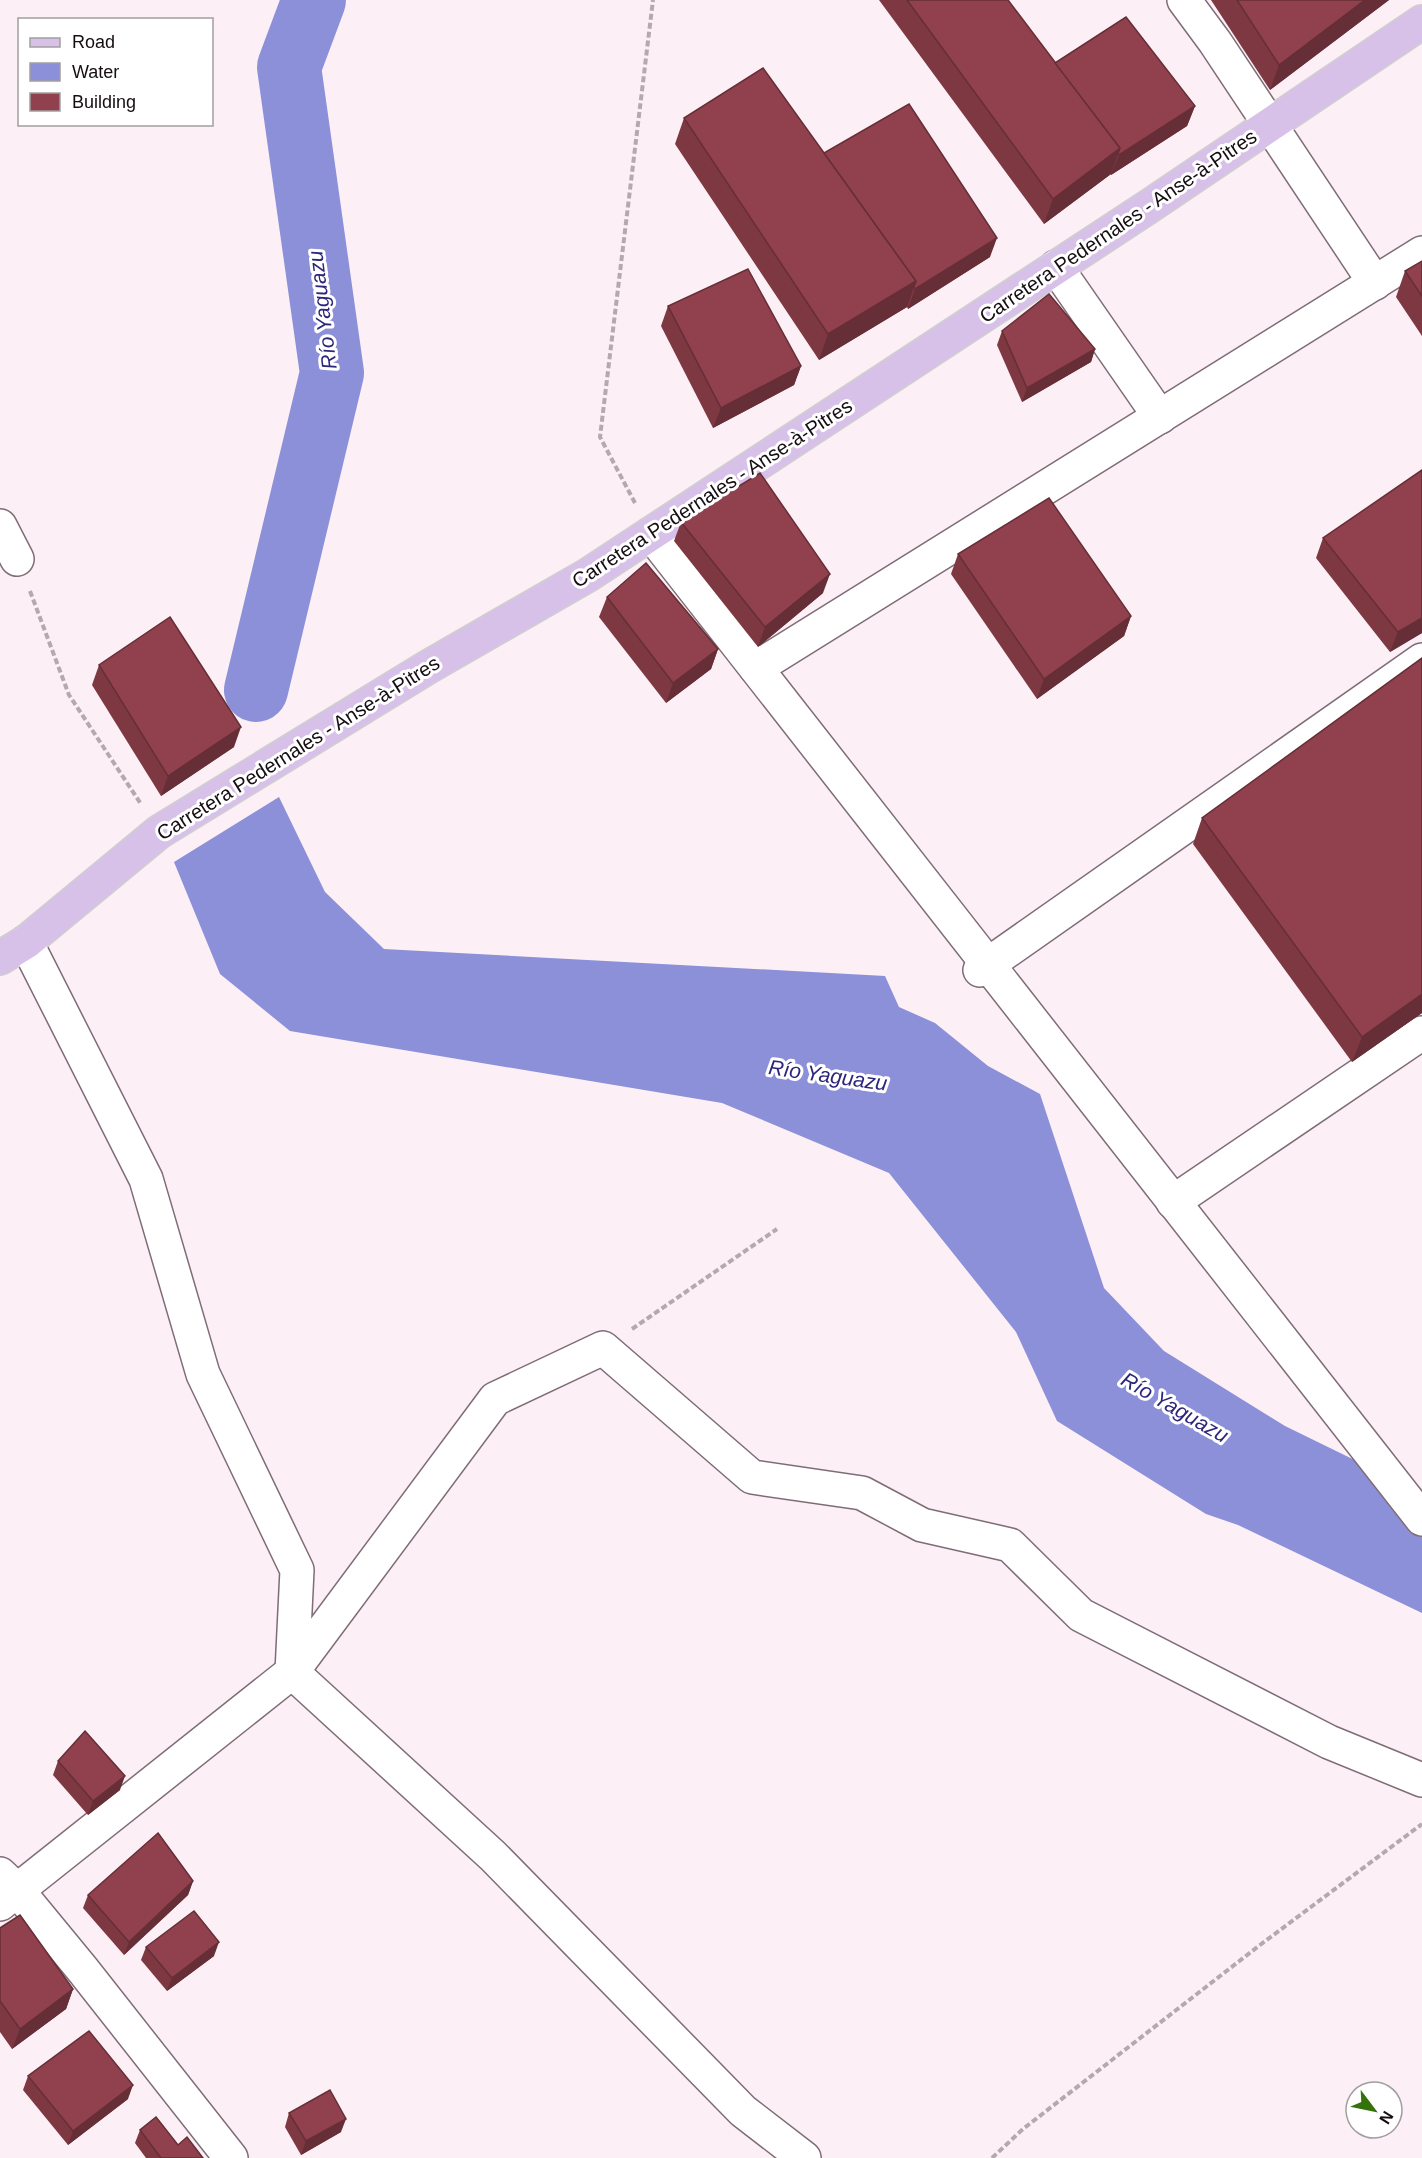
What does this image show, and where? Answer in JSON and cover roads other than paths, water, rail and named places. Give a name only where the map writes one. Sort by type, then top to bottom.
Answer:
[{"type":"main road","name":"Carretera Pedernales - Anse-à-Pitres","points":[[13,950],[159,832],[428,667],[588,575],[1056,267],[1422,22]]},
{"type":"street","points":[[1184,0],[1215,42],[1374,282]]},
{"type":"street","points":[[756,668],[1422,253]]},
{"type":"street","points":[[1056,267],[1160,417]]},
{"type":"street","points":[[0,526],[17,559]]},
{"type":"street","points":[[651,534],[1173,1202],[1418,1506]]},
{"type":"street","points":[[980,970],[1422,660]]},
{"type":"street","points":[[13,950],[146,1179],[203,1374],[297,1570],[292,1672]]},
{"type":"street","points":[[1173,1202],[1422,1033]]},
{"type":"street","points":[[231,2158],[6,1890],[292,1672],[495,1399],[603,1348],[752,1477],[862,1493],[922,1525],[1010,1545],[1081,1615],[1329,1742],[1422,1780]]},
{"type":"street","points":[[292,1672],[493,1856],[743,2111],[804,2158]]},
{"type":"water","points":[[279,797],[325,892],[384,949],[885,976],[899,1007],[935,1023],[988,1066],[1040,1094],[1104,1288],[1164,1351],[1285,1426],[1422,1493],[1422,1613],[1238,1525],[1206,1514],[1057,1421],[1016,1332],[889,1173],[722,1103],[290,1031],[220,974],[174,862]]},
{"type":"waterway","name":"Río Yaguazu","points":[[256,690],[332,373],[289,67],[314,0]]}]
